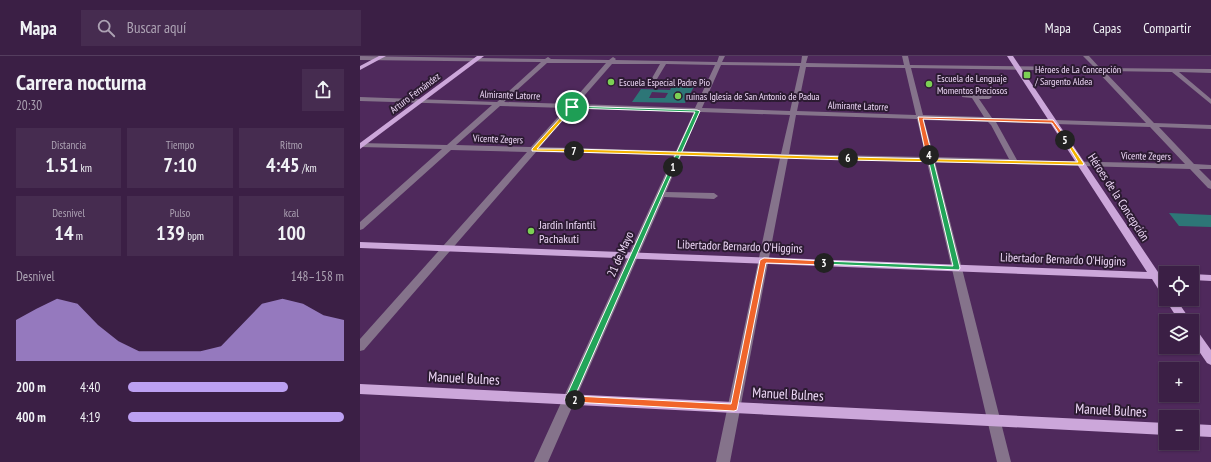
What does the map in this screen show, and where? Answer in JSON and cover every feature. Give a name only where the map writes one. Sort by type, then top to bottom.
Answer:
[{"type":"main road","name":"Héroes de la Concepción","points":[[1010,56],[1159,282]]},
{"type":"main road","points":[[360,68],[381,57]]},
{"type":"main road","name":"Arturo Fernández","points":[[361,146],[479,58]]},
{"type":"main road","name":"Libertador Bernardo O'Higgins","points":[[360,245],[1159,276]]},
{"type":"main road","points":[[1199,277],[1211,278]]},
{"type":"main road","points":[[1199,342],[1211,360]]},
{"type":"main road","name":"Manuel Bulnes","points":[[360,389],[1159,429]]},
{"type":"main road","points":[[1199,430],[1211,431]]},
{"type":"street","name":"21 de Mayo","points":[[541,462],[722,56]]},
{"type":"street","points":[[1086,56],[1211,186]]},
{"type":"street","points":[[360,58],[549,58],[718,63],[804,60],[906,61],[1017,67],[1211,71]]},
{"type":"street","points":[[360,227],[549,58]]},
{"type":"street","points":[[360,347],[613,59]]},
{"type":"street","points":[[723,462],[804,60]]},
{"type":"street","points":[[906,61],[1004,462]]},
{"type":"street","points":[[655,78],[664,62]]},
{"type":"street","points":[[1172,70],[1211,102]]},
{"type":"street","points":[[964,96],[989,97]]},
{"type":"street","points":[[975,97],[985,115],[994,124],[1014,162]]},
{"type":"street","name":"Almirante Latorre","points":[[360,99],[697,111],[1211,126]]},
{"type":"street","name":"Vicente Zegers","points":[[361,146],[1211,168]]},
{"type":"street","points":[[660,194],[714,196]]},
{"type":"building","points":[[673,84],[695,85],[685,103],[632,102],[641,89],[670,90]],"holes":[[[652,92],[668,93],[665,98],[649,98]]]},
{"type":"building","points":[[1169,213],[1211,215],[1211,227],[1179,226]]},
{"type":"place","name":"Héroes de La Concepción / Sargento Aldea","points":[[1027,75]]},
{"type":"place","name":"Escuela Especial Padre Pio","points":[[611,82]]},
{"type":"place","name":"Escuela de Lenguaje Momentos Preciosos","points":[[929,84]]},
{"type":"place","name":"ruinas Iglesia de San Antonio de Padua","points":[[678,96]]},
{"type":"place","name":"Jardin Infantil Pachakuti","points":[[531,231]]},
{"type":"route","points":[[572,107],[534,150],[678,154],[785,156],[795,157],[930,160],[978,162],[1081,164],[1053,122],[920,118],[930,160],[957,268],[764,260],[734,408],[569,399],[678,154],[681,148],[697,111],[572,107]]}]
